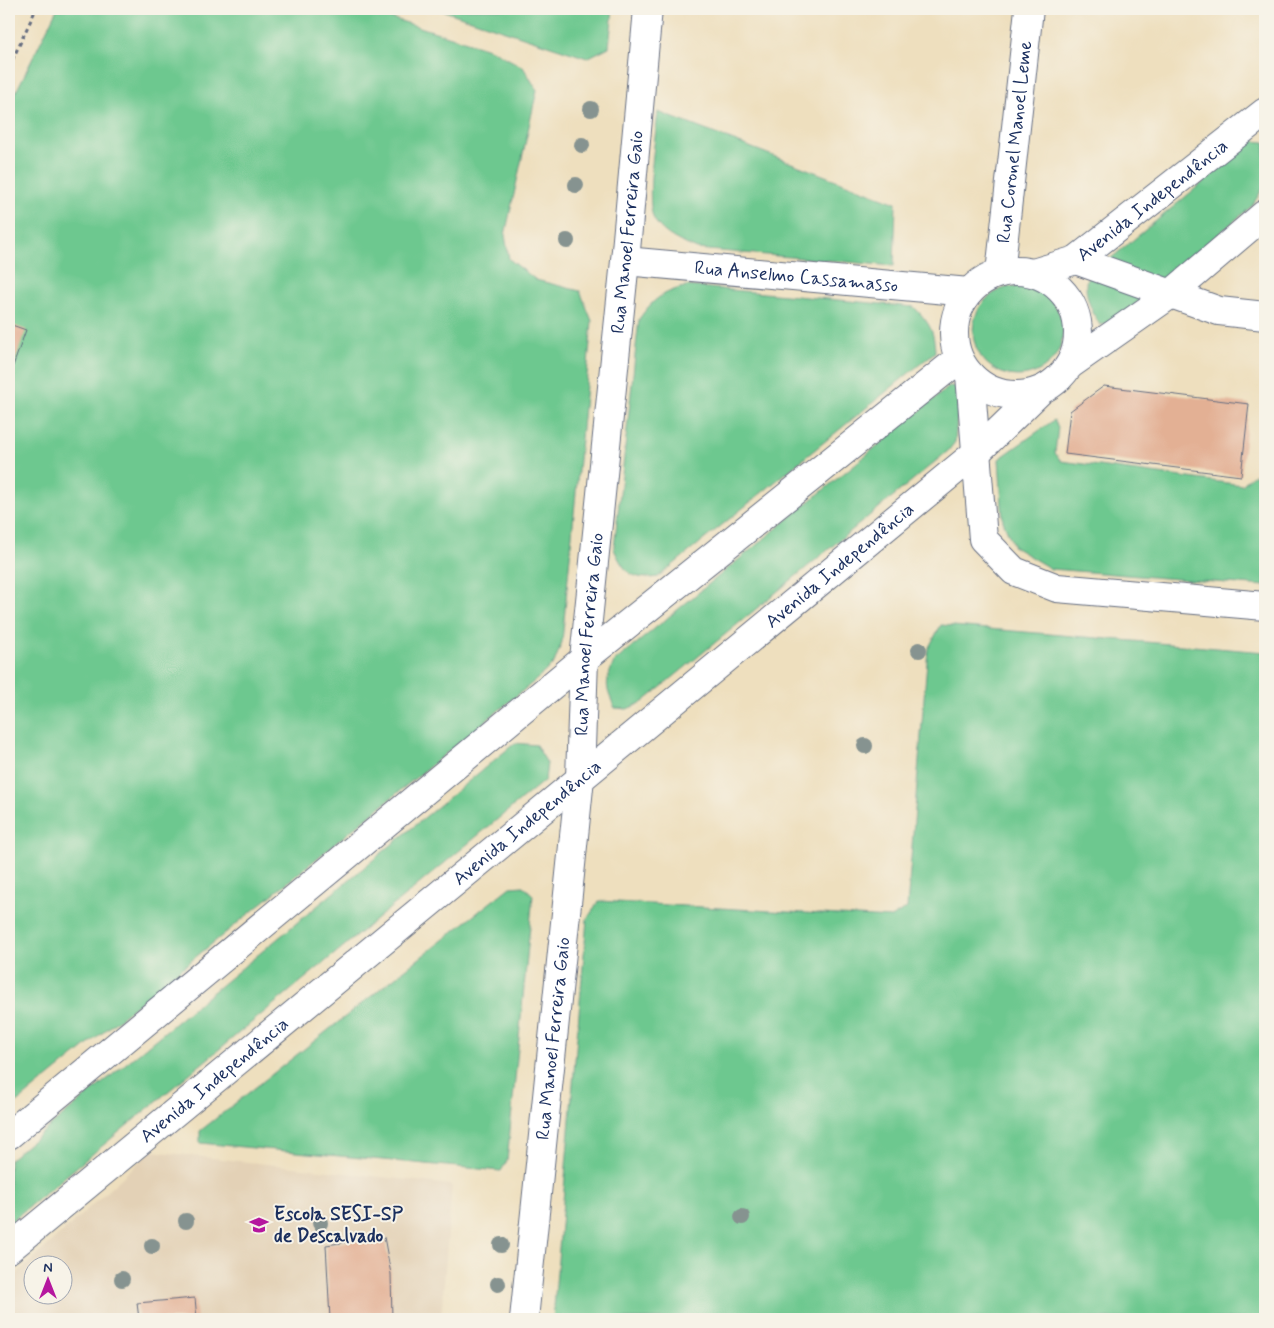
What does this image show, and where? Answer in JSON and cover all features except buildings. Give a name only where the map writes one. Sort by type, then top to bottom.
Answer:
[{"type":"street","name":"Rua Manoel Ferreira Gaio","points":[[524,1319],[580,778],[584,659],[625,262],[648,9]]},
{"type":"street","name":"Rua Coronel Manoel Leme","points":[[1000,273],[1029,9]]},
{"type":"street","name":"Avenida Independência","points":[[1033,273],[1076,260],[1265,112]]},
{"type":"street","points":[[964,367],[985,387],[1003,394],[1022,395],[1040,391],[1058,380],[1071,364],[1171,294],[1265,214]]},
{"type":"street","points":[[1076,260],[1219,311],[1265,316]]},
{"type":"street","name":"Rua Anselmo Cassamasso","points":[[625,262],[969,292]]},
{"type":"street","points":[[1071,364],[1078,346],[1079,328],[1074,309],[1065,293],[1051,280],[1033,273],[1017,270],[1000,273],[983,280],[969,292],[960,307],[954,324],[954,342],[964,367],[977,452],[983,539],[1014,571],[1057,588],[1265,606]]},
{"type":"street","points":[[9,1135],[584,659],[964,367]]},
{"type":"street","name":"Avenida Independência","points":[[9,1249],[977,452],[1040,391]]},
{"type":"path","points":[[9,67],[36,9]]},
{"type":"shaded area","name":"Escola SESI-SP de Descalvado","points":[[151,1151],[452,1185],[441,1319],[9,1319],[9,1281],[22,1269],[22,1306],[72,1306],[72,1256],[36,1256]]},
{"type":"green space","points":[[57,9],[363,9],[492,50],[523,67],[537,90],[505,235],[509,259],[536,280],[580,291],[592,321],[562,642],[554,663],[536,680],[9,1109],[9,106]]},
{"type":"green space","points":[[438,9],[613,9],[609,47],[587,58]]},
{"type":"green space","points":[[658,112],[896,203],[894,266],[697,249],[668,235],[655,221],[652,213],[651,185]]},
{"type":"green space","points":[[1253,141],[1265,142],[1265,185],[1252,206],[1113,323],[1100,325],[1089,302],[1086,290],[1087,278]]},
{"type":"green space","points":[[688,286],[914,307],[930,327],[935,352],[658,577],[635,576],[625,569],[614,549],[639,319],[649,306],[660,297]]},
{"type":"green space","points":[[1018,286],[1035,289],[1050,299],[1060,314],[1063,331],[1060,348],[1050,363],[1035,373],[1018,376],[1001,373],[986,363],[976,348],[973,331],[976,314],[986,299],[1001,289]]},
{"type":"green space","points":[[950,386],[957,387],[959,394],[955,442],[948,451],[643,702],[627,709],[615,708],[607,685],[614,662]]},
{"type":"green space","points":[[1054,420],[1058,427],[1055,453],[1061,461],[1242,485],[1253,475],[1265,476],[1265,586],[1051,569],[1014,547],[1003,521],[999,459]]},
{"type":"green space","points":[[941,625],[1265,652],[1265,1319],[553,1319],[587,919],[599,901],[891,918],[907,908],[928,649]]},
{"type":"green space","points":[[515,743],[536,745],[547,763],[545,780],[9,1223],[9,1160]]},
{"type":"green space","points":[[523,886],[533,895],[507,1161],[501,1171],[200,1143],[200,1131],[510,887]]},
{"type":"place","name":"Escola SESI-SP de Descalvado","points":[[259,1225]]}]
